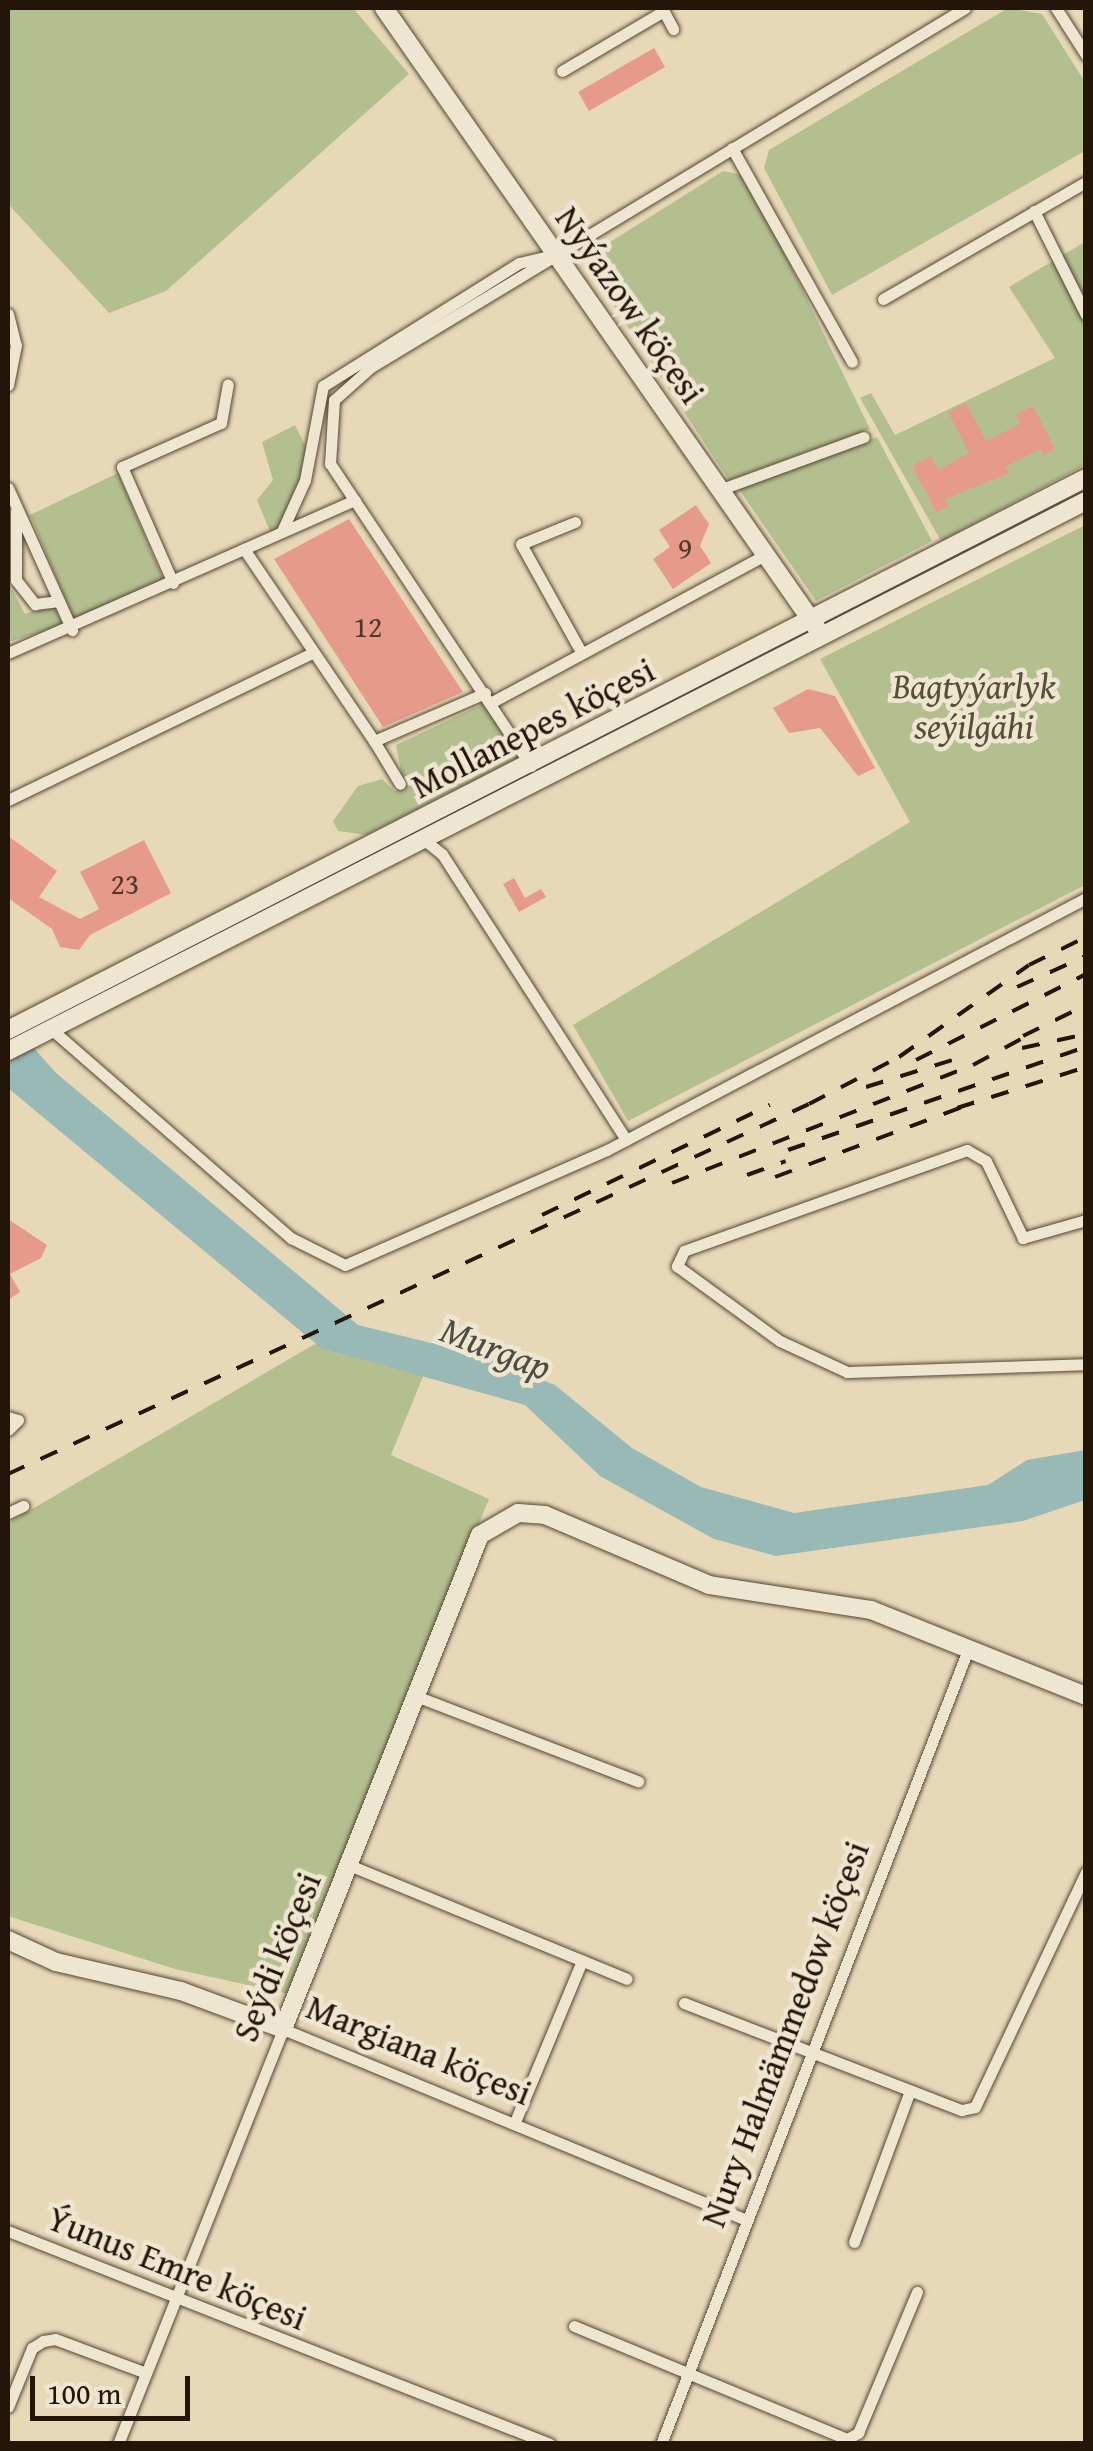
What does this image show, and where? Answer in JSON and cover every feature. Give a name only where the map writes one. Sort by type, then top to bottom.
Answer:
[{"type":"street","name":"Nyýazow köçesi","points":[[384,8],[824,638]]},
{"type":"street","points":[[562,71],[664,11],[680,8]]},
{"type":"street","points":[[535,772],[489,697],[355,500],[326,449],[340,391],[554,255],[965,8]]},
{"type":"street","points":[[1056,8],[1086,56]]},
{"type":"street","points":[[664,11],[673,29]]},
{"type":"street","points":[[732,148],[852,362]]},
{"type":"street","points":[[883,299],[1086,182]]},
{"type":"street","points":[[1034,211],[1086,315]]},
{"type":"street","points":[[282,531],[305,480],[323,386],[518,262],[554,255]]},
{"type":"street","points":[[8,314],[16,346],[8,385]]},
{"type":"street","points":[[173,583],[122,466],[220,422],[228,385]]},
{"type":"street","points":[[719,490],[864,437]]},
{"type":"street","name":"Mollanepes köçesi","points":[[8,1051],[38,1028],[535,772],[1086,478]]},
{"type":"street","points":[[8,488],[72,630]]},
{"type":"street","points":[[8,654],[72,630],[355,500]]},
{"type":"street","name":"Mollanepes köçesi","points":[[8,1030],[38,1028],[420,838],[535,772],[824,638],[1086,501]]},
{"type":"street","points":[[16,508],[16,580],[35,604],[58,601]]},
{"type":"street","points":[[575,522],[522,544],[581,652]]},
{"type":"street","points":[[244,549],[400,784]]},
{"type":"street","points":[[374,741],[489,697],[765,555]]},
{"type":"street","points":[[8,800],[312,652]]},
{"type":"street","points":[[420,838],[442,854],[626,1140]]},
{"type":"street","points":[[38,1028],[330,1263],[360,1263],[626,1140],[1086,898]]},
{"type":"street","points":[[1086,1220],[1023,1238],[986,1161],[967,1150],[684,1251],[677,1266],[780,1341],[847,1372],[1086,1364]]},
{"type":"street","points":[[8,1417],[18,1420],[8,1430]]},
{"type":"street","points":[[8,1514],[23,1506]]},
{"type":"street","name":"Seýdi köçesi","points":[[118,2444],[480,1536],[518,1512],[545,1515],[709,1585],[826,1598],[968,1647]]},
{"type":"street","points":[[968,1647],[1086,1696]]},
{"type":"street","name":"Nury Halmämmedow köçesi","points":[[660,2444],[807,2053],[968,1647]]},
{"type":"street","points":[[416,1696],[638,1781]]},
{"type":"street","points":[[349,1865],[626,1979]]},
{"type":"street","points":[[684,2003],[962,2110],[984,2096],[1086,1872]]},
{"type":"street","name":"Margiana köçesi","points":[[8,1940],[56,1962],[181,1990],[743,2219]]},
{"type":"street","points":[[514,2124],[582,1961]]},
{"type":"street","points":[[854,2242],[910,2091]]},
{"type":"street","name":"Ýunus Emre köçesi","points":[[8,2231],[550,2444]]},
{"type":"street","points":[[574,2326],[847,2438],[858,2433],[916,2292]]},
{"type":"street","points":[[8,2407],[32,2348],[43,2341],[146,2373]]},
{"type":"green space","points":[[8,8],[353,8],[409,74],[166,291],[109,313],[8,204]]},
{"type":"green space","points":[[1008,8],[1042,14],[1085,82],[1085,151],[832,295],[764,168],[769,150]]},
{"type":"green space","points":[[723,171],[747,176],[870,429],[729,480],[583,259]]},
{"type":"green space","points":[[1085,242],[1085,465],[941,541],[860,398],[871,393],[895,435],[1055,358],[1009,287]]},
{"type":"green space","points":[[295,425],[309,453],[298,502],[272,536],[257,500],[273,480],[262,442]]},
{"type":"green space","points":[[877,437],[932,541],[816,601],[738,488]]},
{"type":"green space","points":[[118,473],[163,579],[74,620],[30,515]]},
{"type":"green space","name":"Bagtyýarlyk seýilgähi","points":[[1085,525],[1085,885],[628,1121],[573,1025],[910,822],[820,659]]},
{"type":"green space","points":[[8,582],[25,614],[53,603],[63,626],[8,642]]},
{"type":"green space","points":[[485,703],[520,757],[366,835],[338,831],[333,821],[358,786],[382,779],[395,791],[404,788],[396,745]]},
{"type":"green space","points":[[315,1344],[424,1374],[391,1455],[489,1499],[289,1994],[175,1969],[8,1916],[8,1523]]},
{"type":"water","points":[[8,1019],[56,1073],[358,1325],[476,1354],[555,1385],[632,1448],[701,1487],[794,1513],[988,1485],[1027,1460],[1085,1450],[1085,1500],[1023,1521],[776,1556],[714,1539],[600,1476],[525,1405],[321,1348],[8,1088]]},
{"type":"building","points":[[654,48],[665,67],[589,111],[578,92]]},
{"type":"building","points":[[966,403],[986,441],[1020,424],[1015,415],[1033,406],[1055,449],[1044,455],[1040,449],[1005,467],[1009,473],[945,499],[949,506],[936,512],[912,466],[931,456],[938,470],[969,453],[948,412]]},
{"type":"building","points":[[696,505],[709,524],[700,546],[711,563],[673,589],[653,559],[670,547],[659,530]]},
{"type":"building","points":[[349,519],[463,692],[383,727],[274,559]]},
{"type":"building","points":[[808,689],[835,696],[875,768],[858,776],[820,728],[789,733],[773,708]]},
{"type":"building","points":[[8,836],[57,871],[39,897],[80,919],[99,909],[80,872],[144,840],[171,893],[90,935],[79,950],[60,947],[52,929],[8,898]]},
{"type":"building","points":[[514,878],[525,898],[541,889],[546,897],[519,912],[503,884]]},
{"type":"building","points":[[8,1219],[47,1245],[41,1258],[10,1274],[20,1292],[8,1300]]},
{"type":"railway","points":[[8,1474],[809,1104],[899,1057],[1029,965],[1086,937]]},
{"type":"railway","points":[[1017,987],[1086,956]]},
{"type":"railway","points":[[916,1060],[1086,974]]},
{"type":"railway","points":[[1023,1036],[1086,1005]]},
{"type":"railway","points":[[672,1183],[973,1065],[1036,1031]]},
{"type":"railway","points":[[1022,1048],[1086,1034]]},
{"type":"railway","points":[[788,1150],[1086,1047]]},
{"type":"railway","points":[[866,1087],[952,1060]]},
{"type":"railway","points":[[957,1108],[1086,1067]]},
{"type":"railway","points":[[542,1215],[770,1105]]},
{"type":"railway","points":[[775,1177],[968,1105]]},
{"type":"railway","points":[[747,1175],[786,1161]]},
{"type":"water label","name":"Murgap","points":[[496,1348]]}]
